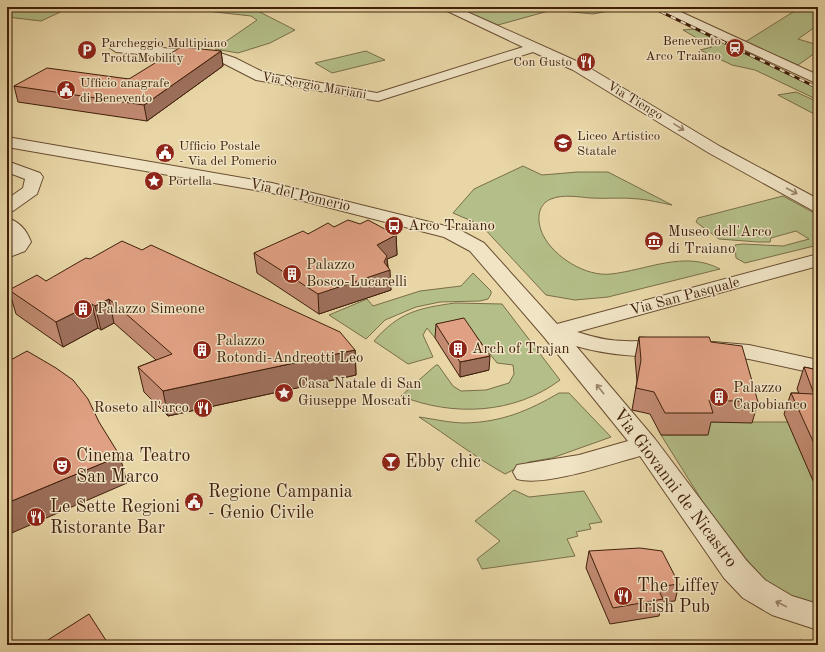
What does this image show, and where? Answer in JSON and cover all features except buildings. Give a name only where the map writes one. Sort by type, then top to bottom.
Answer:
[{"type":"street","name":"Via Tiengo","points":[[447,7],[578,67],[715,150],[818,206]]},
{"type":"street","points":[[661,7],[818,80]]},
{"type":"street","name":"Via Sergio Mariani","points":[[116,48],[220,57],[231,60],[244,70],[261,77],[378,98],[534,48]]},
{"type":"street","name":"Via del Pomerio","points":[[7,142],[272,188],[451,233],[476,247],[552,332]]},
{"type":"street","points":[[7,166],[34,177],[33,185],[30,190],[7,207]]},
{"type":"street","points":[[7,224],[19,235],[21,242],[12,250]]},
{"type":"street","name":"Via San Pasquale","points":[[552,332],[818,260]]},
{"type":"street","points":[[552,332],[596,345],[624,348],[689,348],[749,352],[818,367]]},
{"type":"street","name":"Via Giovanni de Nicastro","points":[[552,332],[646,445],[735,569],[754,589],[783,606],[818,618]]},
{"type":"street","points":[[526,472],[579,464],[646,445]]},
{"type":"green space","points":[[7,7],[71,7],[41,21],[7,17]]},
{"type":"green space","points":[[171,7],[250,7],[295,30],[270,43],[238,53],[215,49],[257,20],[251,16]]},
{"type":"green space","points":[[456,7],[629,7],[593,14],[552,10],[498,25]]},
{"type":"green space","points":[[801,7],[818,7],[818,25],[798,39],[818,45],[818,51],[798,65],[745,42]]},
{"type":"green space","points":[[694,29],[818,89],[818,100],[755,70],[732,65],[700,50],[712,47],[683,30]]},
{"type":"green space","points":[[366,51],[385,60],[332,73],[315,63]]},
{"type":"green space","points":[[796,92],[818,102],[818,116],[778,95]]},
{"type":"green space","points":[[523,166],[542,175],[578,172],[608,172],[672,205],[633,198],[571,196],[556,197],[546,202],[540,210],[539,215],[543,235],[555,251],[563,258],[581,269],[601,274],[611,274],[666,263],[693,261],[720,269],[608,297],[575,300],[546,295],[481,225],[453,213],[474,189]]},
{"type":"green space","points":[[783,196],[818,215],[818,245],[745,263],[736,258],[735,245],[783,246],[809,239],[796,231],[771,238],[770,242],[719,239],[696,222],[698,218]]},
{"type":"green space","points":[[473,273],[491,291],[488,299],[480,301],[440,302],[416,307],[385,320],[366,339],[329,315],[367,299],[373,306],[420,291],[461,286]]},
{"type":"green space","points":[[455,303],[502,304],[560,380],[523,400],[504,406],[483,409],[441,407],[421,403],[401,396],[436,365],[438,365],[453,386],[461,391],[486,390],[509,383],[514,374],[513,365],[497,363],[472,331],[435,338],[427,328],[423,335],[433,357],[408,364],[374,341],[392,324],[410,313],[431,307]]},
{"type":"green space","points":[[559,393],[569,393],[611,437],[552,458],[529,462],[505,474],[472,454],[419,417],[459,423],[503,418],[525,410]]},
{"type":"green space","points":[[704,422],[788,422],[818,492],[818,610],[802,605],[761,578],[706,507],[661,435],[707,435]]},
{"type":"green space","points":[[514,490],[529,497],[584,491],[602,522],[589,524],[591,529],[576,532],[578,536],[567,539],[575,556],[482,569],[477,559],[500,541],[475,521]]},
{"type":"railway","points":[[651,7],[818,88]]},
{"type":"place","name":"Benevento Arco Traiano","points":[[735,48]]},
{"type":"place","name":"Parcheggio Multipiano TrottaMobility","points":[[87,50]]},
{"type":"place","name":"Con Gusto","points":[[586,62]]},
{"type":"place","name":"Ufficio anagrafe di Benevento","points":[[66,90]]},
{"type":"place","name":"Liceo Artistico Statale","points":[[563,143]]},
{"type":"place","name":"Ufficio Postale - Via del Pomerio","points":[[165,153]]},
{"type":"place","name":"Portella","points":[[154,181]]},
{"type":"place","name":"Arco Traiano","points":[[394,226]]},
{"type":"place","name":"Museo dell'Arco di Traiano","points":[[654,241]]},
{"type":"place","name":"Palazzo Bosco-Lucarelli","points":[[292,274]]},
{"type":"place","name":"Palazzo Simeone","points":[[83,309]]},
{"type":"place","name":"Arch of Trajan","points":[[458,349]]},
{"type":"place","name":"Palazzo Rotondi-Andreotti Leo","points":[[202,350]]},
{"type":"place","name":"Casa Natale di San Giuseppe Moscati","points":[[284,393]]},
{"type":"place","name":"Palazzo Capobianco","points":[[719,397]]},
{"type":"place","name":"Roseto all'arco","points":[[203,408]]},
{"type":"place","name":"Ebby chic","points":[[391,462]]},
{"type":"place","name":"Cinema Teatro San Marco","points":[[62,466]]},
{"type":"place","name":"Regione Campania - Genio Civile","points":[[194,502]]},
{"type":"place","name":"Le Sette Regioni Ristorante Bar","points":[[36,517]]},
{"type":"place","name":"The Liffey Irish Pub","points":[[623,596]]}]
